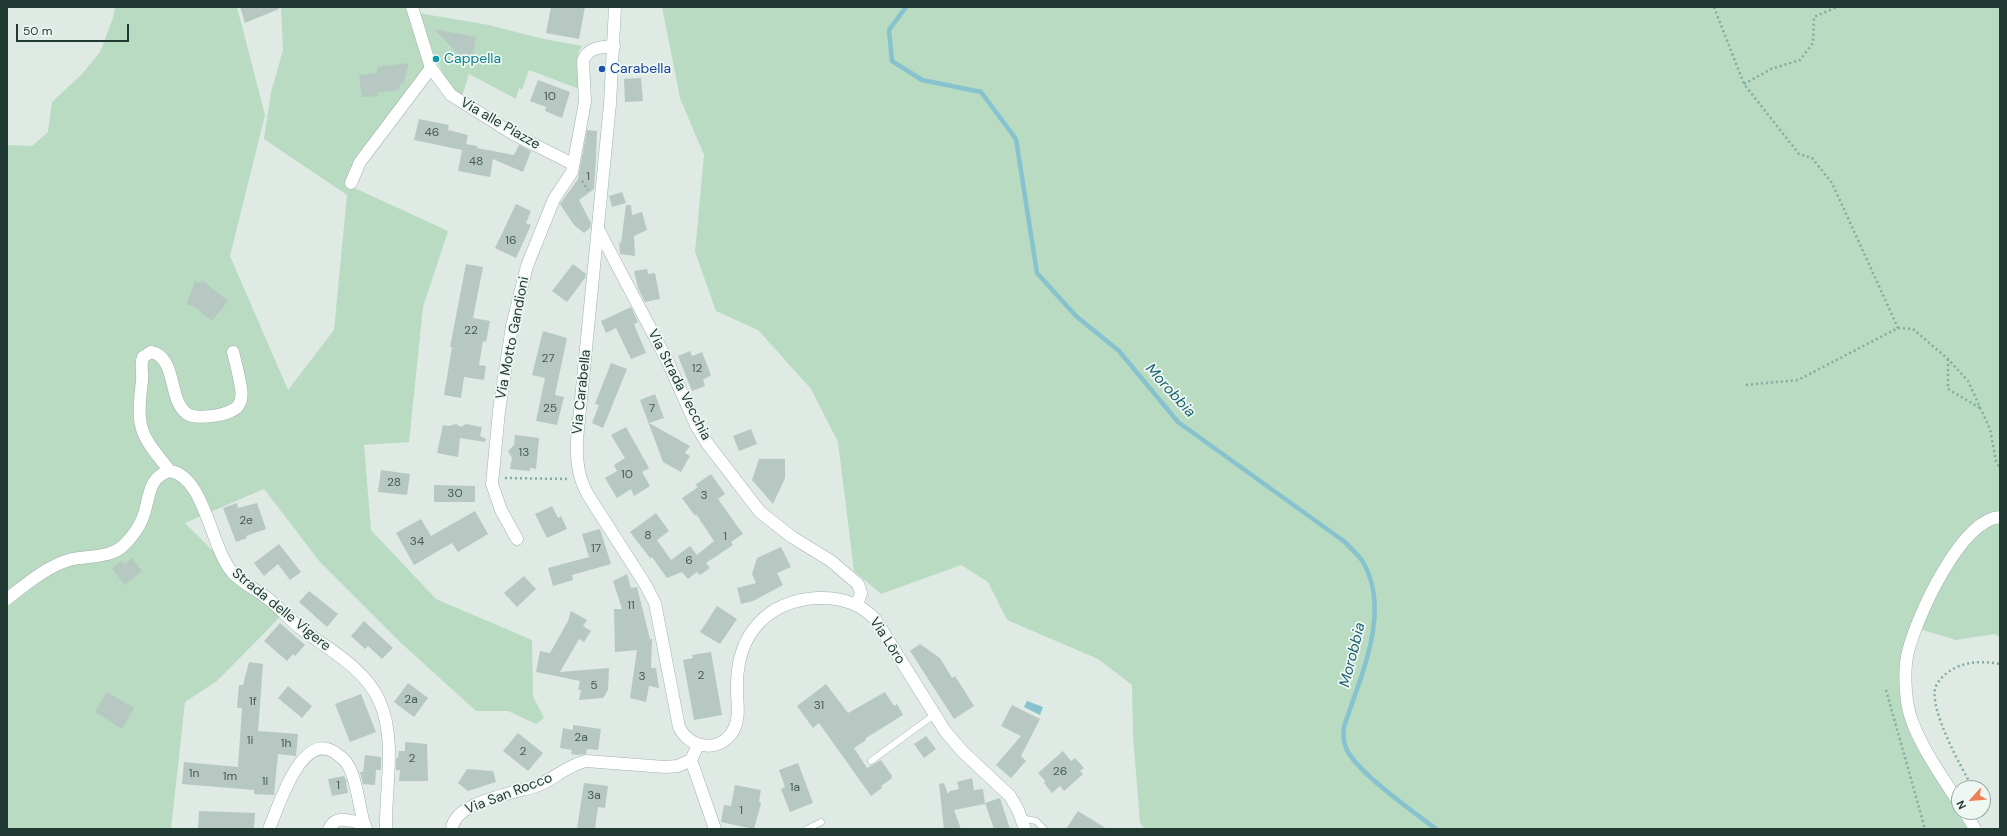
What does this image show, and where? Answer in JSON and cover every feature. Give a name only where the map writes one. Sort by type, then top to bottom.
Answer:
[{"type":"street","name":"Via alle Piazze","points":[[412,7],[432,68],[451,95],[470,108],[572,168]]},
{"type":"street","name":"Via Carabella","points":[[615,7],[614,46],[601,204],[578,440],[577,464],[580,479],[588,495],[651,595],[660,628],[679,727],[685,737],[698,745]]},
{"type":"street","name":"Via Motto Gandioni","points":[[517,539],[501,510],[492,484],[499,411],[512,326],[527,266],[554,199],[572,168],[585,102],[583,60],[592,50],[614,46]]},
{"type":"street","points":[[351,183],[360,162],[432,68]]},
{"type":"street","name":"Via Strada Vecchia","points":[[598,229],[667,360],[696,426],[707,443],[760,512],[792,537],[831,561],[858,584],[861,594],[857,605]]},
{"type":"street","points":[[7,598],[39,576],[61,564],[79,558],[107,554],[123,546],[139,525],[153,482],[161,474],[170,471],[148,443],[140,425],[139,411],[143,357],[151,352],[159,355],[165,362],[183,411],[190,416],[200,417],[231,411],[239,405],[242,396],[233,352]]},
{"type":"street","name":"Strada delle Vigere","points":[[170,471],[182,475],[190,484],[208,517],[221,556],[234,574],[266,597],[297,625],[337,655],[363,678],[375,692],[382,707],[387,733],[386,829]]},
{"type":"street","points":[[1951,789],[1916,729],[1907,702],[1906,676],[1908,653],[1926,604],[1948,564],[1972,532],[1984,522],[1994,517],[2000,517]]},
{"type":"street","name":"Via Lôro","points":[[698,745],[707,746],[720,743],[734,729],[738,711],[737,684],[740,657],[753,629],[767,614],[787,604],[810,599],[840,600],[857,605],[875,620],[934,715],[962,751],[1010,796],[1023,823]]},
{"type":"street","points":[[698,745],[691,760],[715,829]]},
{"type":"street","points":[[269,829],[286,788],[298,766],[311,751],[320,747],[332,750],[349,766],[365,826],[339,819],[333,822],[329,829]]},
{"type":"street","name":"Via San Rocco","points":[[452,829],[457,815],[466,809],[482,802],[538,785],[576,763],[586,761],[665,767],[678,766],[691,760]]},
{"type":"street","points":[[1970,820],[1975,829]]},
{"type":"lane","points":[[871,762],[934,715]]},
{"type":"lane","points":[[1023,823],[1036,821],[1044,829]]},
{"type":"lane","points":[[807,829],[821,822]]},
{"type":"path","points":[[1714,7],[1744,84],[1799,154],[1812,158],[1832,182],[1898,328]]},
{"type":"path","points":[[1744,84],[1771,69],[1800,60],[1813,43],[1814,17],[1837,7]]},
{"type":"path","points":[[572,168],[580,178],[584,187],[601,204]]},
{"type":"path","points":[[1746,385],[1798,380],[1898,328],[1912,329],[1948,359],[1968,381],[1990,430],[1996,461],[2000,469]]},
{"type":"path","points":[[1948,359],[1948,389],[1981,408]]},
{"type":"path","points":[[493,477],[580,479]]},
{"type":"path","points":[[1968,780],[1936,711],[1935,687],[1946,673],[1963,664],[1985,661],[2000,664]]},
{"type":"path","points":[[1886,690],[1925,829]]},
{"type":"green space","points":[[115,7],[237,7],[265,115],[230,256],[288,390],[334,330],[347,195],[264,139],[271,92],[283,50],[281,7],[408,7],[431,68],[350,186],[448,231],[423,307],[409,442],[364,445],[371,530],[436,599],[532,640],[533,696],[544,718],[536,724],[508,711],[476,711],[401,643],[320,562],[264,489],[185,523],[225,563],[284,613],[217,681],[185,702],[171,829],[7,829],[7,145],[32,146],[48,132],[52,102],[82,74],[100,52],[113,18]]},
{"type":"green space","points":[[662,7],[2000,7],[2000,637],[1994,634],[1956,640],[1916,628],[1907,702],[1951,787],[1951,820],[1970,820],[1975,829],[1145,829],[1140,823],[1133,736],[1132,685],[1098,659],[1007,620],[988,582],[961,565],[881,594],[854,571],[838,442],[811,389],[758,330],[716,311],[695,252],[704,155],[680,98]]},
{"type":"green space","points":[[418,13],[489,25],[539,38],[582,46],[577,56],[579,89],[529,70],[522,90],[519,88],[516,99],[469,74],[461,99],[453,90],[441,69]]},
{"type":"water","points":[[1027,701],[1043,707],[1040,715],[1024,707]]},
{"type":"building","points":[[240,7],[279,7],[279,9],[245,23]]},
{"type":"building","points":[[551,7],[585,7],[579,39],[546,33]]},
{"type":"building","points":[[434,29],[476,37],[472,58],[459,55]]},
{"type":"building","points":[[409,63],[403,84],[400,84],[399,90],[377,93],[378,96],[362,97],[359,75],[377,73],[377,67]]},
{"type":"building","points":[[641,78],[643,101],[625,102],[624,79]]},
{"type":"building","points":[[538,80],[570,92],[562,118],[545,111],[546,107],[530,101]]},
{"type":"building","points":[[419,119],[449,125],[448,130],[468,135],[466,144],[477,146],[477,148],[514,155],[519,145],[531,151],[523,172],[493,159],[490,177],[458,171],[462,150],[414,140]]},
{"type":"building","points":[[587,130],[597,131],[594,189],[579,200],[591,223],[590,228],[584,233],[574,225],[560,204],[578,179]]},
{"type":"building","points":[[622,192],[626,203],[612,207],[609,196]]},
{"type":"building","points":[[516,204],[531,211],[526,223],[531,225],[516,258],[495,248]]},
{"type":"building","points":[[626,205],[631,205],[632,215],[642,212],[647,230],[634,236],[635,256],[620,254],[619,242],[621,243]]},
{"type":"building","points":[[466,264],[483,267],[473,318],[490,321],[486,342],[483,341],[479,365],[486,366],[484,380],[464,377],[461,398],[444,395],[452,347],[450,347]]},
{"type":"building","points":[[573,264],[586,274],[585,278],[567,302],[552,291]]},
{"type":"building","points":[[647,269],[648,274],[655,273],[660,299],[645,302],[638,288],[634,271]]},
{"type":"building","points":[[202,280],[228,301],[212,321],[195,307],[187,304],[195,281],[200,283]]},
{"type":"building","points":[[631,307],[638,322],[634,324],[646,353],[631,359],[616,328],[606,333],[601,321]]},
{"type":"building","points":[[543,331],[567,338],[555,395],[564,397],[557,425],[536,421],[545,378],[532,375]]},
{"type":"building","points":[[690,351],[692,356],[702,352],[711,375],[703,380],[705,386],[692,391],[678,356]]},
{"type":"building","points":[[611,363],[627,369],[603,428],[592,423],[599,405],[595,404]]},
{"type":"building","points":[[655,394],[664,418],[649,423],[690,446],[685,453],[690,456],[681,472],[663,462],[640,400]]},
{"type":"building","points":[[456,424],[461,427],[466,424],[482,427],[480,436],[486,439],[485,442],[460,438],[458,457],[437,453],[443,425],[449,426]]},
{"type":"building","points":[[626,427],[649,468],[642,472],[650,486],[634,496],[631,489],[617,498],[605,478],[617,471],[614,465],[625,458],[611,435]]},
{"type":"building","points":[[751,429],[757,444],[739,451],[733,436]]},
{"type":"building","points":[[515,435],[539,438],[536,469],[530,468],[530,471],[510,469],[512,458],[508,451],[514,445]]},
{"type":"building","points":[[759,459],[785,459],[785,478],[773,504],[752,480]]},
{"type":"building","points":[[381,470],[410,474],[407,495],[378,492]]},
{"type":"building","points":[[711,474],[725,494],[718,499],[743,534],[731,542],[733,545],[706,563],[710,568],[700,575],[697,572],[688,579],[682,572],[667,578],[652,557],[650,558],[630,532],[656,513],[669,531],[657,540],[671,560],[690,546],[697,555],[714,541],[696,514],[695,516],[682,498],[698,487],[695,485]]},
{"type":"building","points":[[434,485],[475,486],[475,502],[434,502]]},
{"type":"building","points":[[237,503],[238,508],[257,503],[266,529],[246,536],[247,538],[236,542],[223,508]]},
{"type":"building","points":[[552,506],[558,518],[561,516],[567,529],[547,538],[535,514]]},
{"type":"building","points":[[475,511],[488,534],[458,552],[452,543],[414,565],[396,533],[421,519],[431,536]]},
{"type":"building","points":[[600,529],[611,564],[572,575],[573,580],[553,586],[548,568],[589,557],[582,534]]},
{"type":"building","points":[[279,544],[301,572],[290,580],[278,564],[264,576],[254,563]]},
{"type":"building","points":[[781,547],[791,567],[777,573],[783,585],[753,601],[741,604],[737,588],[756,583],[752,574],[757,558]]},
{"type":"building","points":[[132,558],[142,571],[125,585],[112,568],[122,561],[125,564]]},
{"type":"building","points":[[627,574],[631,588],[637,587],[650,639],[652,639],[651,668],[656,668],[659,688],[649,686],[646,702],[630,698],[637,650],[615,652],[614,609],[622,609],[613,581]]},
{"type":"building","points":[[524,576],[536,589],[517,607],[504,593]]},
{"type":"building","points":[[309,591],[338,614],[327,627],[299,602]]},
{"type":"building","points":[[717,606],[737,619],[720,644],[700,632]]},
{"type":"building","points":[[571,611],[587,620],[583,626],[591,631],[584,642],[579,639],[560,672],[609,668],[608,690],[603,698],[579,700],[581,690],[578,690],[580,681],[536,672],[540,651],[550,653],[568,621]]},
{"type":"building","points":[[364,621],[393,648],[382,659],[368,646],[365,649],[351,636]]},
{"type":"building","points":[[280,623],[305,645],[295,656],[293,654],[287,661],[264,641]]},
{"type":"building","points":[[920,644],[940,658],[952,678],[955,676],[974,706],[954,719],[910,651]]},
{"type":"building","points":[[711,652],[722,715],[694,720],[683,660],[693,658],[692,655]]},
{"type":"building","points":[[249,662],[263,664],[258,731],[298,734],[296,756],[278,754],[274,795],[254,794],[254,790],[182,784],[184,762],[238,767],[242,708],[237,708],[239,685],[243,685]]},
{"type":"building","points":[[408,683],[428,698],[414,717],[394,702]]},
{"type":"building","points":[[826,684],[848,713],[885,692],[894,706],[897,704],[903,715],[866,738],[865,741],[854,748],[867,768],[881,760],[892,776],[891,779],[881,786],[882,788],[871,796],[819,723],[813,728],[797,706]]},
{"type":"building","points":[[288,686],[312,706],[302,718],[278,698]]},
{"type":"building","points":[[107,692],[134,708],[122,729],[95,712]]},
{"type":"building","points":[[361,694],[376,732],[350,742],[335,704]]},
{"type":"building","points":[[1012,705],[1040,719],[1021,756],[1026,761],[1011,778],[996,765],[1021,736],[1001,726]]},
{"type":"building","points":[[573,725],[601,729],[598,750],[587,749],[586,754],[578,755],[571,754],[572,750],[560,748],[563,728],[573,730]]},
{"type":"building","points":[[518,733],[543,753],[528,771],[503,751]]},
{"type":"building","points":[[926,736],[936,749],[924,758],[914,744]]},
{"type":"building","points":[[405,742],[427,744],[428,781],[399,781],[400,770],[396,770],[396,758],[398,758],[399,751],[405,751]]},
{"type":"building","points":[[1063,751],[1071,761],[1075,758],[1084,768],[1080,771],[1083,774],[1064,791],[1060,786],[1052,793],[1038,773]]},
{"type":"building","points":[[365,755],[381,757],[381,770],[376,770],[375,785],[363,784],[360,772],[363,772]]},
{"type":"building","points":[[798,763],[813,803],[790,812],[781,789],[785,787],[779,770]]},
{"type":"building","points":[[467,769],[493,771],[496,782],[468,791],[458,783]]},
{"type":"building","points":[[344,776],[347,782],[348,793],[332,796],[328,779]]},
{"type":"building","points":[[972,778],[974,790],[983,789],[985,804],[954,810],[961,829],[944,829],[939,784],[944,783],[948,794],[950,791],[959,789],[957,782]]},
{"type":"building","points":[[584,783],[608,786],[605,808],[598,807],[595,829],[577,829]]},
{"type":"building","points":[[735,785],[761,790],[759,801],[761,804],[754,829],[721,822],[724,805],[731,806]]},
{"type":"building","points":[[1000,798],[1010,829],[994,829],[985,803]]},
{"type":"building","points":[[199,811],[255,813],[254,829],[198,829]]},
{"type":"building","points":[[1078,811],[1107,829],[1066,829]]},
{"type":"waterway","name":"Morobbia","points":[[906,7],[889,30],[892,61],[922,80],[981,92],[1016,139],[1037,273],[1076,316],[1119,351],[1178,422],[1345,542],[1363,562],[1371,581],[1375,602],[1374,623],[1365,666],[1344,727],[1344,743],[1352,758],[1373,780],[1436,829]]},
{"type":"place","name":"Cappella","points":[[436,59]]},
{"type":"place","name":"Carabella","points":[[602,69]]}]
